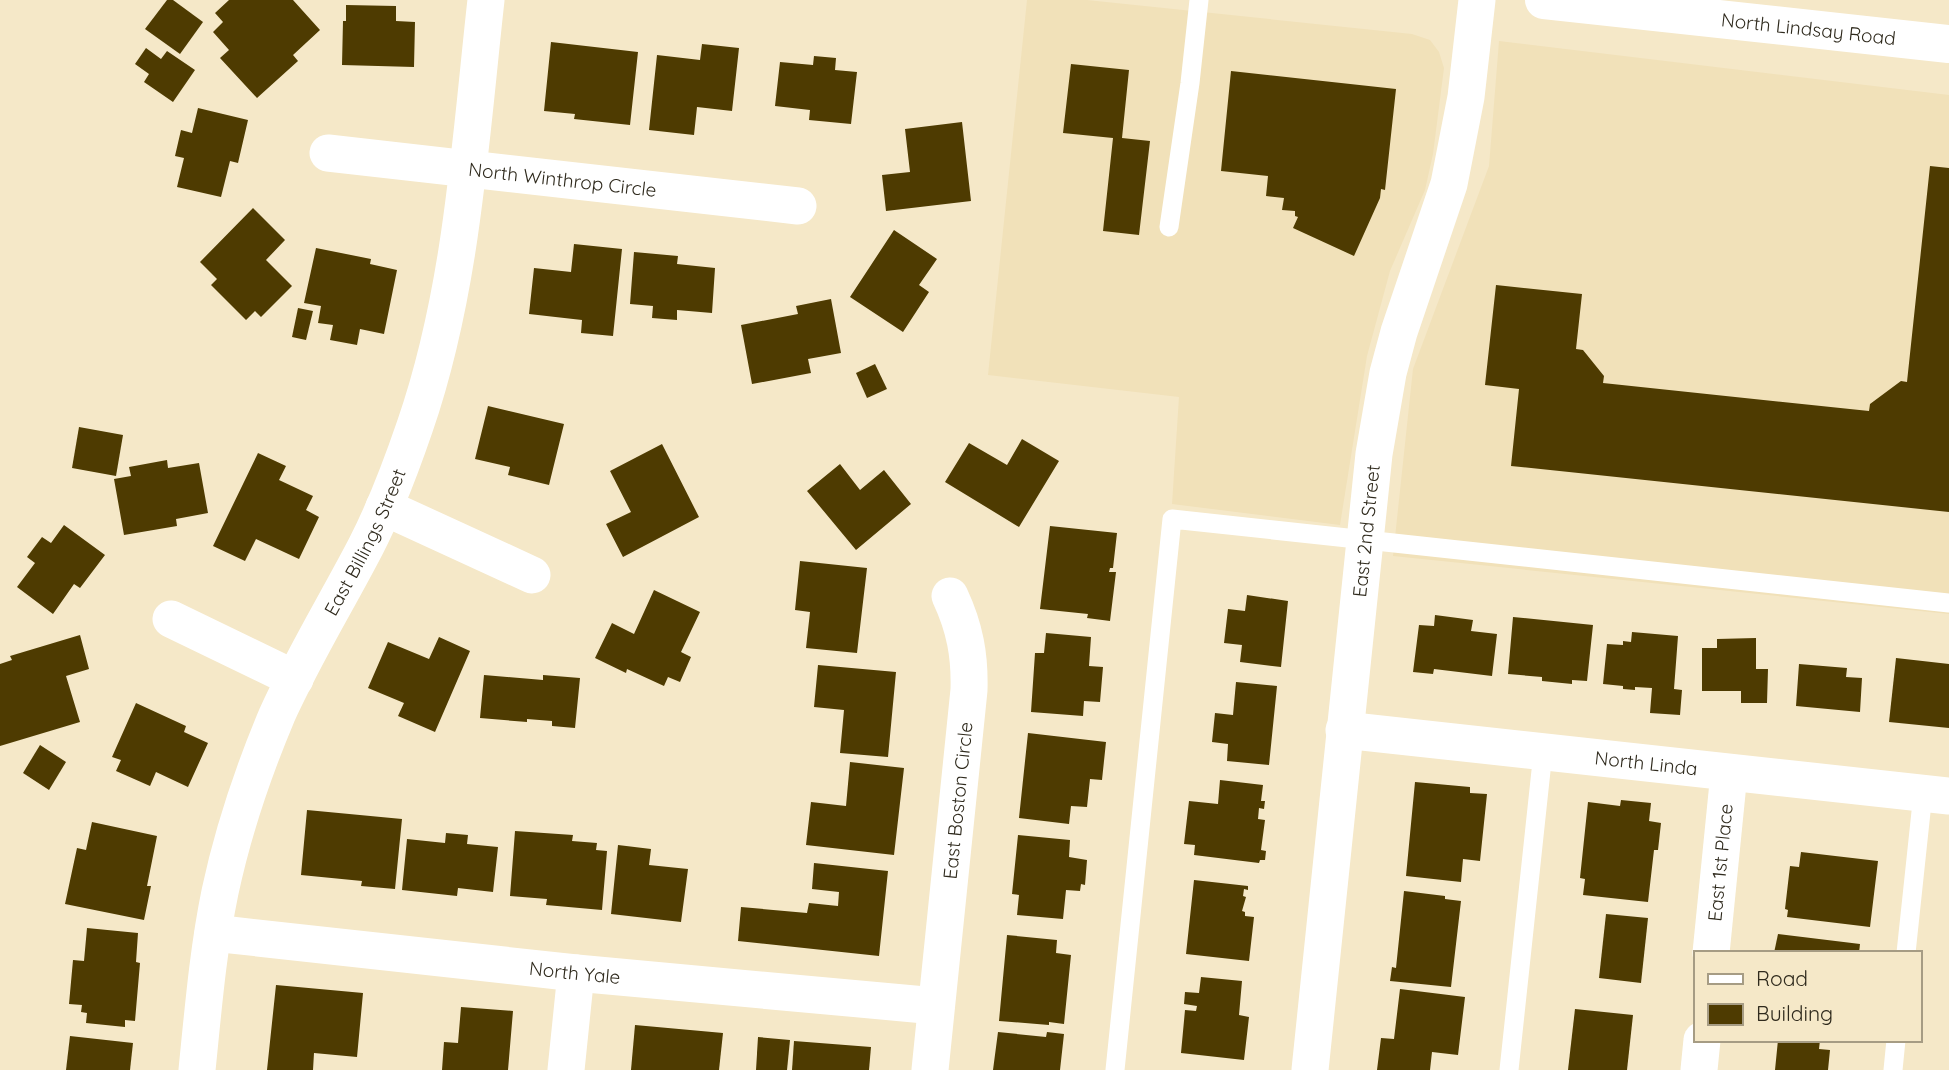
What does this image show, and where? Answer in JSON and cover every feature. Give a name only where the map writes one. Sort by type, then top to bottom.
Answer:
[{"type":"main road","name":"North Lindsay Road","points":[[1544,0],[1949,44]]},
{"type":"street","name":"East Billings Street","points":[[197,1070],[213,933],[220,893],[243,806],[295,679],[368,543],[384,507],[431,376],[454,271],[486,0]]},
{"type":"street","name":"East 2nd Street","points":[[1310,1070],[1374,454],[1388,373],[1401,326],[1449,184],[1466,97],[1477,0]]},
{"type":"street","name":"North Winthrop Circle","points":[[328,153],[798,206]]},
{"type":"street","points":[[384,507],[532,575]]},
{"type":"street","name":"East Boston Circle","points":[[930,1070],[969,678],[967,641],[961,618],[950,596]]},
{"type":"street","points":[[171,619],[295,679]]},
{"type":"street","name":"North Linda","points":[[1344,730],[1936,794]]},
{"type":"street","name":"East 1st Place","points":[[1711,951],[1729,773]]},
{"type":"street","name":"North Yale","points":[[213,933],[576,973],[936,1006]]},
{"type":"street","points":[[566,1070],[576,973]]},
{"type":"street","points":[[1699,1070],[1702,1042]]},
{"type":"lane","points":[[1169,227],[1199,0]]},
{"type":"lane","points":[[1115,1070],[1172,519],[1949,603]]},
{"type":"lane","points":[[1509,1070],[1543,752]]},
{"type":"lane","points":[[1906,951],[1936,794]]},
{"type":"lane","points":[[1893,1070],[1896,1042]]},
{"type":"shaded area","points":[[1027,0],[1087,0],[1412,34],[1430,40],[1439,52],[1444,68],[1433,154],[1425,190],[1390,271],[1367,356],[1340,525],[1172,504],[1179,397],[988,375]]},
{"type":"shaded area","points":[[1499,41],[1949,95],[1949,614],[1393,556],[1413,369],[1489,166]]},
{"type":"building","points":[[167,0],[173,0],[203,22],[180,54],[145,29]]},
{"type":"building","points":[[229,0],[293,0],[320,30],[293,55],[298,61],[257,98],[220,58],[229,50],[213,32],[223,22],[215,13]]},
{"type":"building","points":[[346,5],[396,6],[396,21],[415,22],[414,67],[342,65]]},
{"type":"building","points":[[551,42],[638,52],[630,125],[574,119],[575,114],[544,111]]},
{"type":"building","points":[[702,44],[739,48],[732,111],[697,107],[694,135],[649,130],[657,55],[700,60]]},
{"type":"building","points":[[146,48],[161,59],[167,51],[195,70],[173,102],[144,82],[149,74],[135,64]]},
{"type":"building","points":[[814,56],[836,58],[835,70],[857,72],[851,124],[809,120],[810,110],[775,106],[780,62],[813,65]]},
{"type":"building","points":[[1071,64],[1129,70],[1122,138],[1150,141],[1139,235],[1103,231],[1113,138],[1063,133]]},
{"type":"building","points":[[1231,71],[1396,89],[1385,190],[1381,189],[1380,198],[1354,256],[1293,228],[1298,217],[1295,216],[1295,211],[1282,210],[1284,198],[1266,196],[1268,176],[1221,171]]},
{"type":"building","points":[[198,108],[248,120],[238,163],[230,161],[221,197],[177,187],[184,158],[175,156],[181,130],[192,133]]},
{"type":"building","points":[[962,122],[971,201],[886,211],[882,175],[910,172],[905,129]]},
{"type":"building","points":[[1930,166],[1949,168],[1949,512],[1511,466],[1519,389],[1485,385],[1496,285],[1582,294],[1576,349],[1583,350],[1604,376],[1603,383],[1869,411],[1870,404],[1901,381],[1907,382]]},
{"type":"building","points":[[253,208],[285,240],[266,260],[292,286],[261,317],[255,311],[246,320],[211,285],[217,279],[200,262]]},
{"type":"building","points":[[894,230],[937,259],[919,285],[929,292],[903,332],[850,297]]},
{"type":"building","points":[[574,244],[622,249],[613,336],[581,333],[582,320],[529,314],[534,268],[571,272]]},
{"type":"building","points":[[316,248],[371,259],[370,264],[397,270],[384,334],[360,329],[357,345],[330,340],[333,325],[318,323],[321,306],[304,303]]},
{"type":"building","points":[[634,252],[678,256],[677,264],[715,268],[712,313],[677,310],[677,320],[652,318],[653,306],[630,304]]},
{"type":"building","points":[[831,299],[841,353],[808,359],[811,373],[752,384],[741,325],[798,314],[796,306]]},
{"type":"building","points":[[298,308],[313,311],[306,340],[292,337]]},
{"type":"building","points":[[875,364],[887,389],[867,398],[856,373]]},
{"type":"building","points":[[488,406],[564,424],[549,485],[508,475],[510,467],[475,459]]},
{"type":"building","points":[[79,427],[123,435],[116,476],[72,468]]},
{"type":"building","points":[[1022,439],[1059,461],[1019,527],[945,482],[969,443],[1007,465]]},
{"type":"building","points":[[662,444],[699,517],[623,557],[606,524],[631,512],[610,471]]},
{"type":"building","points":[[258,453],[286,466],[279,480],[313,496],[306,510],[319,517],[299,559],[256,539],[245,561],[213,546]]},
{"type":"building","points":[[167,460],[168,468],[199,463],[208,513],[176,519],[177,526],[124,535],[114,479],[131,476],[129,467]]},
{"type":"building","points":[[840,464],[860,490],[884,470],[911,504],[856,550],[807,491]]},
{"type":"building","points":[[64,525],[105,555],[80,588],[74,584],[53,614],[17,587],[35,563],[27,557],[42,537],[51,543]]},
{"type":"building","points":[[1050,526],[1117,533],[1113,568],[1110,568],[1109,572],[1116,572],[1110,621],[1087,618],[1088,614],[1040,609]]},
{"type":"building","points":[[800,561],[867,568],[857,653],[806,648],[810,612],[795,610]]},
{"type":"building","points":[[654,590],[700,612],[681,652],[691,657],[680,682],[668,677],[664,686],[627,669],[626,673],[595,658],[612,623],[634,634]]},
{"type":"building","points":[[1247,595],[1288,601],[1281,667],[1240,662],[1242,645],[1224,643],[1228,609],[1245,611]]},
{"type":"building","points":[[1435,615],[1473,620],[1471,631],[1497,634],[1492,676],[1434,669],[1433,674],[1413,672],[1419,625],[1434,626]]},
{"type":"building","points":[[1513,617],[1593,625],[1587,681],[1572,680],[1572,684],[1542,681],[1542,677],[1508,674]]},
{"type":"building","points":[[1632,632],[1678,636],[1674,689],[1682,690],[1680,715],[1650,713],[1652,688],[1635,687],[1635,690],[1603,684],[1607,644],[1623,645],[1623,641],[1631,642]]},
{"type":"building","points":[[1046,633],[1091,637],[1089,666],[1103,667],[1100,702],[1084,701],[1083,716],[1031,712],[1035,653],[1044,653]]},
{"type":"building","points":[[80,635],[89,669],[66,676],[80,722],[0,746],[0,664],[12,660],[10,656]]},
{"type":"building","points":[[439,637],[470,651],[435,732],[398,716],[404,703],[368,688],[388,642],[429,659]]},
{"type":"building","points":[[1756,638],[1756,669],[1768,669],[1767,703],[1741,703],[1741,691],[1702,691],[1702,648],[1717,648],[1717,639]]},
{"type":"building","points":[[1896,658],[1949,664],[1949,728],[1889,722]]},
{"type":"building","points":[[1799,664],[1847,668],[1846,677],[1862,678],[1860,712],[1796,706]]},
{"type":"building","points":[[818,665],[896,672],[888,757],[840,753],[844,710],[814,707]]},
{"type":"building","points":[[484,675],[543,680],[543,675],[580,678],[575,728],[552,726],[552,721],[480,718]]},
{"type":"building","points":[[1236,682],[1277,686],[1269,765],[1227,761],[1228,744],[1212,742],[1215,713],[1233,715]]},
{"type":"building","points":[[136,703],[186,726],[184,732],[208,743],[188,787],[156,772],[150,786],[116,771],[121,760],[112,757]]},
{"type":"building","points":[[1028,733],[1106,742],[1102,780],[1090,779],[1087,807],[1071,806],[1069,824],[1019,818]]},
{"type":"building","points":[[40,745],[66,762],[49,790],[23,773]]},
{"type":"building","points":[[850,762],[904,768],[894,855],[806,845],[811,802],[846,806]]},
{"type":"building","points":[[1220,780],[1263,785],[1261,801],[1265,801],[1264,809],[1259,808],[1258,819],[1265,820],[1261,850],[1266,851],[1265,860],[1260,860],[1259,863],[1194,855],[1195,845],[1184,844],[1189,801],[1218,804]]},
{"type":"building","points":[[1415,782],[1470,787],[1470,793],[1487,794],[1480,861],[1463,859],[1461,882],[1406,876]]},
{"type":"building","points":[[1621,800],[1651,803],[1649,821],[1661,823],[1658,850],[1654,850],[1648,902],[1583,895],[1585,879],[1580,878],[1588,802],[1620,806]]},
{"type":"building","points":[[307,810],[402,819],[395,889],[361,886],[362,881],[301,875]]},
{"type":"building","points":[[92,822],[157,836],[147,886],[151,886],[144,920],[65,904],[77,848],[86,850]]},
{"type":"building","points":[[515,831],[573,835],[572,841],[597,843],[596,850],[607,851],[602,910],[546,905],[547,899],[510,896]]},
{"type":"building","points":[[446,833],[468,835],[467,844],[498,847],[493,892],[458,888],[457,896],[402,890],[407,839],[445,843]]},
{"type":"building","points":[[1018,835],[1070,840],[1069,857],[1087,860],[1085,885],[1081,884],[1080,891],[1066,890],[1063,919],[1017,915],[1019,895],[1012,894]]},
{"type":"building","points":[[618,845],[651,849],[649,865],[688,869],[681,922],[611,914]]},
{"type":"building","points":[[1801,852],[1878,861],[1870,927],[1787,917],[1788,910],[1785,909],[1790,866],[1799,867]]},
{"type":"building","points":[[814,863],[888,871],[879,956],[738,941],[741,907],[807,913],[809,903],[838,906],[839,892],[812,889]]},
{"type":"building","points":[[1194,880],[1248,886],[1248,890],[1244,889],[1243,896],[1246,897],[1242,911],[1245,916],[1254,917],[1249,961],[1186,954]]},
{"type":"building","points":[[1404,891],[1445,896],[1445,899],[1461,901],[1451,987],[1390,981],[1392,967],[1396,968]]},
{"type":"building","points":[[1606,914],[1648,918],[1641,983],[1599,978]]},
{"type":"building","points":[[87,928],[138,933],[136,962],[140,963],[135,1021],[125,1020],[125,1027],[86,1023],[87,1013],[81,1012],[82,1005],[69,1004],[73,960],[84,961]]},
{"type":"building","points":[[1778,934],[1860,944],[1859,951],[1774,951]]},
{"type":"building","points":[[1007,935],[1057,940],[1056,953],[1071,955],[1064,1024],[999,1021]]},
{"type":"building","points":[[1201,977],[1242,981],[1239,1015],[1249,1017],[1244,1060],[1181,1053],[1185,1010],[1196,1011],[1197,1006],[1184,1004],[1185,992],[1199,993]]},
{"type":"building","points":[[276,985],[363,993],[357,1057],[314,1053],[313,1070],[267,1070]]},
{"type":"building","points":[[1400,989],[1465,997],[1458,1055],[1432,1052],[1430,1070],[1377,1070],[1381,1038],[1394,1039]]},
{"type":"building","points":[[461,1007],[513,1011],[508,1070],[442,1070],[444,1042],[458,1043]]},
{"type":"building","points":[[1575,1009],[1633,1015],[1627,1070],[1568,1070]]},
{"type":"building","points":[[635,1025],[723,1033],[719,1070],[631,1070]]},
{"type":"building","points":[[998,1032],[1046,1037],[1047,1032],[1064,1034],[1060,1070],[993,1070]]},
{"type":"building","points":[[70,1036],[133,1043],[130,1070],[66,1070]]},
{"type":"building","points":[[758,1037],[790,1040],[787,1070],[756,1070]]},
{"type":"building","points":[[794,1041],[871,1047],[869,1070],[792,1070]]},
{"type":"building","points":[[1778,1042],[1820,1042],[1819,1049],[1830,1050],[1828,1070],[1775,1070]]}]
